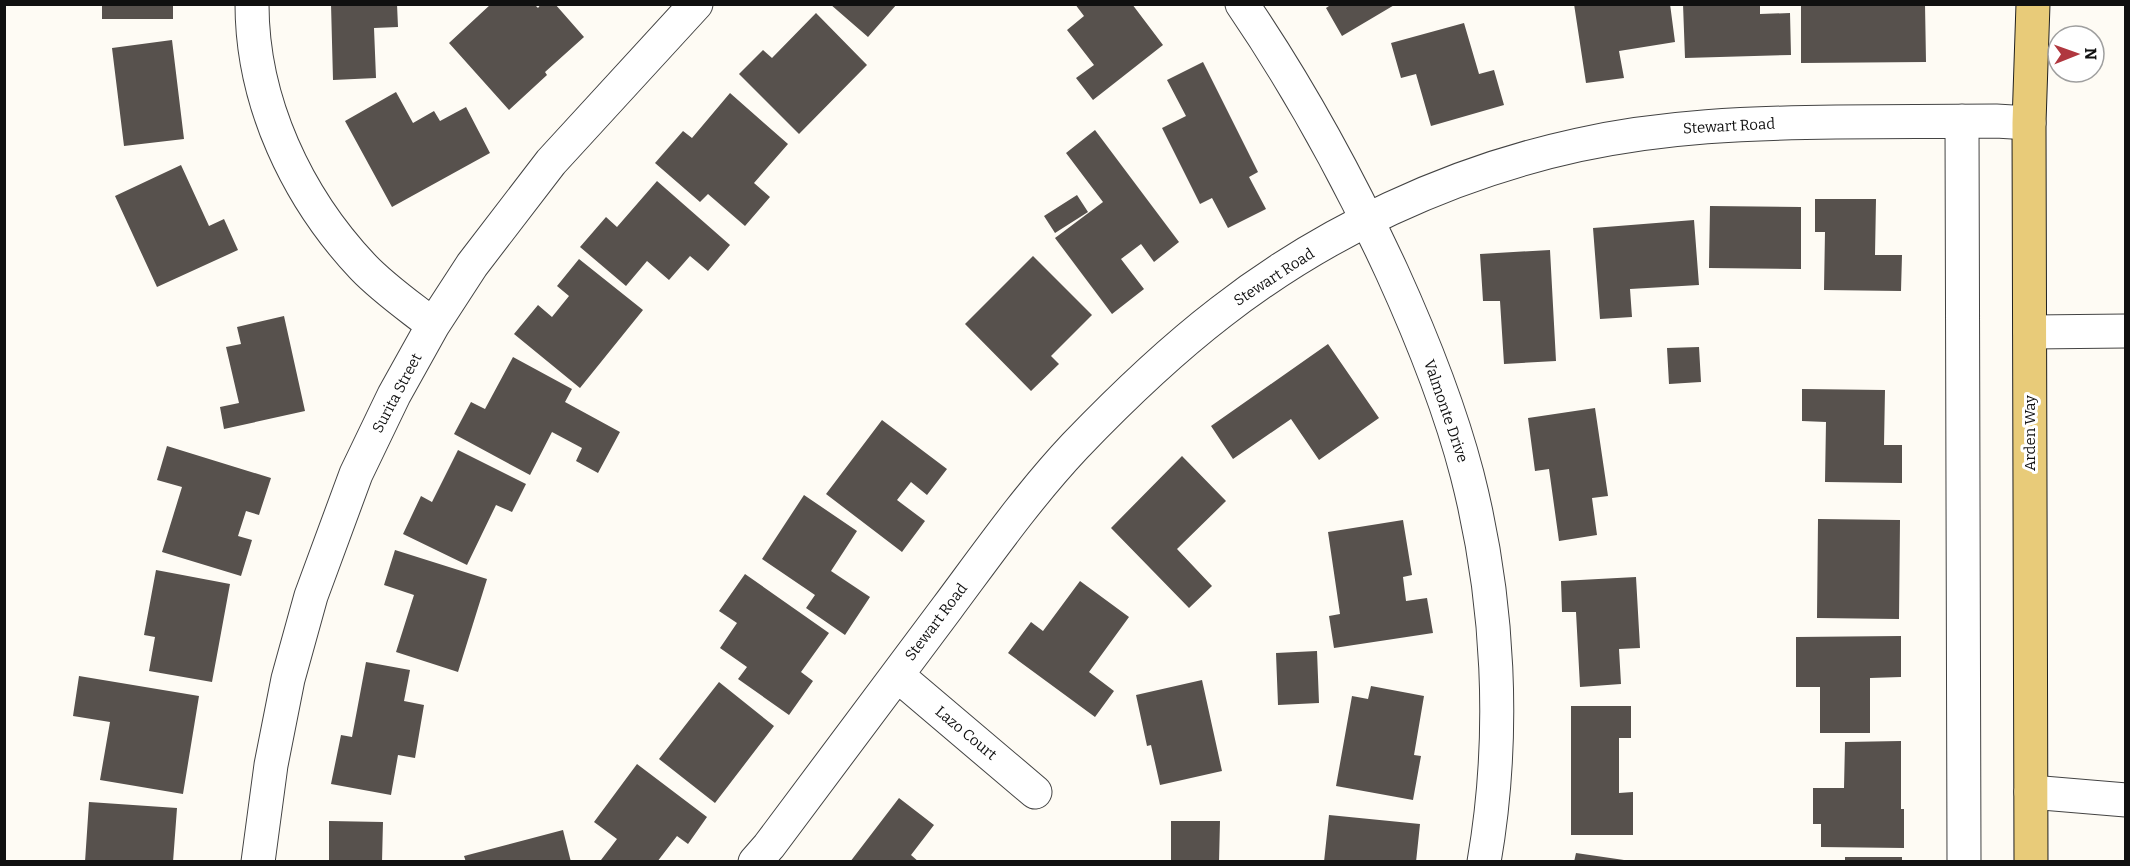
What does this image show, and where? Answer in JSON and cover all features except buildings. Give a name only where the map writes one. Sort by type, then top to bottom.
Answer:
[{"type":"main road","name":"Arden Way","points":[[2031,861],[2029,123],[2033,4]]},
{"type":"street","points":[[252,4],[260,73],[275,127],[298,177],[327,224],[363,266],[382,285],[433,325]]},
{"type":"street","name":"Surita Street","points":[[258,861],[271,765],[288,680],[311,596],[356,474],[394,395],[433,325],[472,265],[551,162],[696,4]]},
{"type":"street","name":"Valmonte Drive","points":[[1242,4],[1312,116],[1368,220],[1414,321],[1449,412],[1468,475],[1487,574],[1494,640],[1496,740],[1488,840],[1484,861]]},
{"type":"street","points":[[1962,121],[1964,861]]},
{"type":"street","name":"Stewart Road","points":[[755,861],[769,846],[1019,512],[1072,449],[1130,390],[1221,312],[1273,275],[1327,242],[1427,193],[1517,161],[1579,145],[1650,133],[1737,124],[1962,121],[2029,123]]},
{"type":"street","points":[[2030,332],[2126,331]]},
{"type":"street","name":"Lazo Court","points":[[897,675],[1035,792]]},
{"type":"street","points":[[2031,792],[2126,800]]}]
